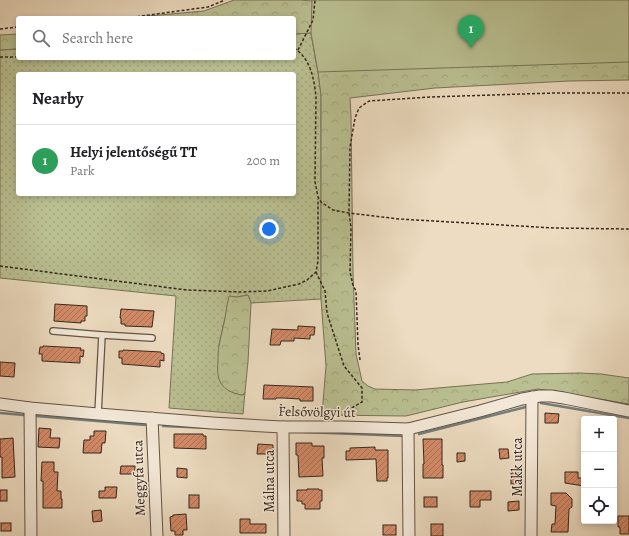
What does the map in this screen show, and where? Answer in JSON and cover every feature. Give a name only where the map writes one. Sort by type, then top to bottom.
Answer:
[{"type":"street","name":"Felsővölgyi út","points":[[0,404],[30,408],[217,424],[283,427],[408,429],[522,399],[540,396],[564,398],[629,411]]},
{"type":"street","name":"Makk utca","points":[[531,536],[532,397]]},
{"type":"street","points":[[30,408],[31,536]]},
{"type":"street","name":"Meggyfa utca","points":[[152,418],[157,536]]},
{"type":"street","name":"Málna utca","points":[[283,427],[284,536]]},
{"type":"street","points":[[408,429],[409,536]]},
{"type":"lane","points":[[52,331],[152,338]]},
{"type":"lane","points":[[98,414],[102,335]]},
{"type":"path","points":[[142,16],[208,7],[225,0]]},
{"type":"path","points":[[315,0],[313,20],[298,50],[310,67],[316,97],[315,182],[318,197],[318,261],[316,272],[324,291],[327,313],[344,366],[362,388],[362,402],[346,411],[344,427]]},
{"type":"path","points":[[0,29],[16,27]]},
{"type":"path","points":[[0,57],[16,57]]},
{"type":"path","points":[[360,360],[356,291],[350,272],[351,227],[349,213],[350,147],[355,118],[359,108],[370,101],[446,96],[554,93],[629,93]]},
{"type":"path","points":[[318,197],[321,202],[333,210],[399,219],[554,228],[629,229]]},
{"type":"path","points":[[0,266],[187,290],[242,292],[267,291],[299,284],[307,280],[316,272]]},
{"type":"path","points":[[280,404],[283,427]]},
{"type":"green space","points":[[234,0],[629,0],[629,80],[569,81],[435,88],[350,98],[356,354],[362,381],[375,389],[415,390],[507,382],[532,374],[601,374],[629,378],[629,404],[538,389],[463,402],[406,416],[322,415],[326,366],[321,299],[321,95],[311,33],[296,34],[296,16],[148,16],[204,11]]},
{"type":"green space","points":[[312,0],[629,0],[629,62],[318,72],[311,33]]},
{"type":"green space","points":[[311,33],[321,95],[321,299],[251,303],[248,295],[237,297],[225,318],[219,345],[229,391],[242,395],[245,392],[243,414],[169,408],[176,296],[0,278],[0,50],[16,49],[16,60],[296,60],[296,34]]},
{"type":"green space","points":[[16,34],[16,49],[0,50],[0,35]]},
{"type":"green space","points":[[248,295],[251,303],[248,362],[245,392],[242,395],[229,391],[221,384],[218,374],[218,354],[229,296],[237,297]]},
{"type":"building","points":[[55,304],[87,306],[87,316],[85,316],[85,321],[81,321],[81,323],[54,321]]},
{"type":"building","points":[[121,309],[154,311],[152,327],[125,326],[125,324],[121,324]]},
{"type":"building","points":[[298,326],[315,327],[314,335],[310,335],[310,339],[294,338],[294,341],[281,341],[280,345],[270,345],[272,329],[298,330]]},
{"type":"building","points":[[40,347],[81,348],[80,350],[84,350],[83,357],[80,356],[80,363],[42,361],[42,354],[39,354]]},
{"type":"building","points":[[119,351],[161,352],[164,354],[164,361],[160,360],[160,367],[122,364],[122,358],[119,358]]},
{"type":"building","points":[[0,362],[15,363],[14,377],[0,376]]},
{"type":"building","points":[[264,385],[313,387],[313,401],[300,401],[300,399],[284,398],[263,399]]},
{"type":"building","points":[[545,413],[559,414],[558,423],[545,423]]},
{"type":"building","points":[[39,428],[51,429],[50,438],[60,438],[59,448],[38,447]]},
{"type":"building","points":[[94,431],[106,431],[105,443],[102,443],[101,453],[83,453],[84,440],[90,440],[90,436],[94,436]]},
{"type":"building","points":[[174,434],[203,434],[203,436],[206,436],[206,449],[174,448]]},
{"type":"building","points":[[13,438],[15,477],[2,478],[0,439]]},
{"type":"building","points":[[423,439],[442,439],[443,478],[423,478]]},
{"type":"building","points":[[296,443],[312,443],[312,446],[324,446],[324,458],[322,458],[323,476],[299,477]]},
{"type":"building","points":[[258,444],[273,445],[273,454],[257,454]]},
{"type":"building","points":[[375,447],[375,450],[388,450],[387,481],[377,481],[376,459],[346,460],[346,451],[350,451],[350,448]]},
{"type":"building","points":[[499,449],[508,449],[509,458],[500,459]]},
{"type":"building","points":[[457,453],[465,453],[465,461],[457,462]]},
{"type":"building","points":[[42,462],[54,462],[54,472],[58,472],[57,491],[61,491],[62,508],[43,508],[43,481],[41,481]]},
{"type":"building","points":[[121,466],[135,466],[135,474],[120,474]]},
{"type":"building","points":[[177,468],[187,469],[187,478],[177,477]]},
{"type":"building","points":[[565,472],[578,472],[578,478],[581,478],[581,486],[565,483]]},
{"type":"building","points":[[511,473],[519,473],[519,484],[511,484]]},
{"type":"building","points":[[105,487],[117,487],[116,498],[99,498],[99,491],[105,491]]},
{"type":"building","points":[[0,490],[7,490],[7,501],[0,501]]},
{"type":"building","points":[[297,490],[322,490],[320,509],[305,509],[305,504],[302,504],[302,501],[297,501]]},
{"type":"building","points":[[470,491],[491,491],[491,500],[480,500],[480,507],[470,507]]},
{"type":"building","points":[[551,493],[566,493],[572,499],[572,507],[569,509],[568,532],[551,532],[552,524],[555,524],[556,506],[551,505]]},
{"type":"building","points":[[189,495],[199,495],[199,508],[189,508]]},
{"type":"building","points":[[424,497],[437,497],[437,507],[424,507]]},
{"type":"building","points":[[519,501],[519,510],[508,511],[508,502]]},
{"type":"building","points":[[101,510],[102,521],[93,522],[92,511]]},
{"type":"building","points":[[186,514],[187,530],[183,530],[183,535],[175,535],[175,531],[171,531],[170,517],[173,515]]},
{"type":"building","points":[[618,516],[629,516],[629,534],[620,534],[620,527],[618,527]]},
{"type":"building","points":[[240,519],[250,519],[250,524],[266,524],[266,533],[240,533]]},
{"type":"building","points":[[1,523],[11,523],[11,531],[1,531]]},
{"type":"building","points":[[431,524],[443,524],[443,536],[431,536]]},
{"type":"building","points":[[383,525],[396,525],[396,535],[383,535]]},
{"type":"waterway","points":[[541,403],[629,418]]},
{"type":"waterway","points":[[419,434],[526,407]]},
{"type":"waterway","points":[[0,413],[24,415]]},
{"type":"waterway","points":[[36,416],[145,425]]},
{"type":"waterway","points":[[163,426],[210,428]]},
{"type":"waterway","points":[[304,432],[404,436]]},
{"type":"place","name":"Helyi jelentőségű TT","points":[[471,48]]}]
